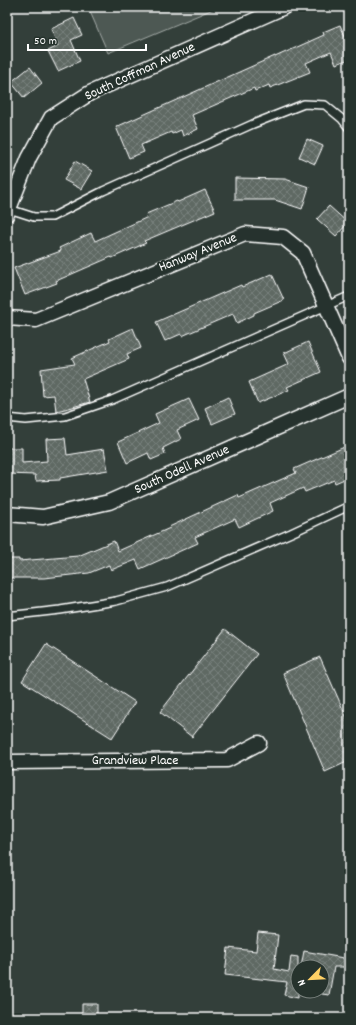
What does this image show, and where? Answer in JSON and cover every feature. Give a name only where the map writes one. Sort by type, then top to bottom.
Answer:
[{"type":"street","name":"South Coffman Avenue","points":[[8,211],[29,158],[51,118],[90,93],[284,7]]},
{"type":"street","name":"Hanway Avenue","points":[[7,318],[36,320],[245,234],[283,238],[303,253],[349,358]]},
{"type":"street","name":"South Odell Avenue","points":[[7,514],[43,517],[109,502],[349,396]]},
{"type":"street","name":"Grandview Place","points":[[7,762],[226,760],[260,743]]},
{"type":"lane","points":[[8,211],[34,217],[52,217],[103,190],[253,124],[304,104],[325,105],[342,119],[349,128]]},
{"type":"lane","points":[[7,418],[26,420],[65,416],[112,400],[349,296]]},
{"type":"lane","points":[[7,616],[60,610],[116,601],[167,586],[291,533],[349,506]]},
{"type":"shaded area","points":[[88,7],[218,7],[108,53]]},
{"type":"building","points":[[74,18],[82,35],[71,40],[80,61],[58,71],[48,51],[58,46],[51,29]]},
{"type":"building","points":[[340,25],[346,38],[349,37],[349,59],[336,64],[331,52],[306,63],[310,72],[270,88],[269,85],[255,91],[254,88],[192,115],[198,129],[183,136],[181,130],[172,134],[171,132],[141,145],[144,152],[129,158],[116,127],[324,35],[323,32]]},
{"type":"building","points":[[30,67],[42,83],[24,98],[11,82]]},
{"type":"building","points":[[307,139],[323,146],[315,164],[299,157]]},
{"type":"building","points":[[75,161],[92,171],[81,189],[64,180]]},
{"type":"building","points":[[235,178],[285,179],[309,187],[302,209],[275,200],[235,200]]},
{"type":"building","points":[[205,190],[215,211],[144,241],[146,243],[112,258],[111,257],[56,281],[57,283],[25,295],[14,268],[61,251],[59,248],[91,233],[95,241],[148,217],[146,214]]},
{"type":"building","points":[[329,206],[348,223],[336,236],[317,219]]},
{"type":"building","points":[[272,274],[284,300],[254,313],[254,315],[237,323],[233,314],[182,336],[181,334],[165,341],[156,322],[241,285],[242,287]]},
{"type":"building","points":[[133,328],[141,348],[127,354],[129,359],[83,379],[90,402],[56,411],[54,395],[43,396],[41,369],[75,364],[72,358],[110,341],[109,339]]},
{"type":"building","points":[[308,342],[321,372],[287,387],[289,390],[258,403],[249,382],[289,364],[284,353]]},
{"type":"building","points":[[228,397],[235,414],[212,424],[205,408]]},
{"type":"building","points":[[189,399],[199,420],[177,430],[181,439],[163,448],[165,454],[151,460],[148,453],[127,463],[118,442],[159,423],[155,414]]},
{"type":"building","points":[[65,438],[67,455],[104,449],[108,470],[60,478],[60,480],[36,481],[35,475],[7,474],[7,448],[22,448],[22,463],[47,461],[46,439]]},
{"type":"building","points":[[349,445],[349,477],[335,483],[334,480],[305,492],[303,488],[270,503],[273,511],[239,527],[235,519],[195,537],[198,543],[140,569],[136,560],[111,570],[109,565],[89,573],[44,578],[7,578],[7,559],[19,559],[19,561],[78,556],[114,541],[118,551],[238,495],[239,498],[296,473],[294,469]]},
{"type":"building","points":[[225,629],[257,654],[192,737],[160,712]]},
{"type":"building","points":[[46,644],[135,702],[112,738],[22,681]]},
{"type":"building","points":[[320,657],[349,723],[349,761],[325,772],[283,673]]},
{"type":"building","points":[[258,933],[278,935],[274,969],[289,972],[290,964],[290,996],[284,995],[287,982],[225,975],[228,948],[256,951]]},
{"type":"building","points":[[304,951],[349,959],[349,967],[334,967],[330,989],[330,959],[302,959]]},
{"type":"building","points":[[291,956],[298,957],[298,959],[291,959]]},
{"type":"building","points":[[82,1004],[97,1004],[97,1018],[82,1018]]}]
